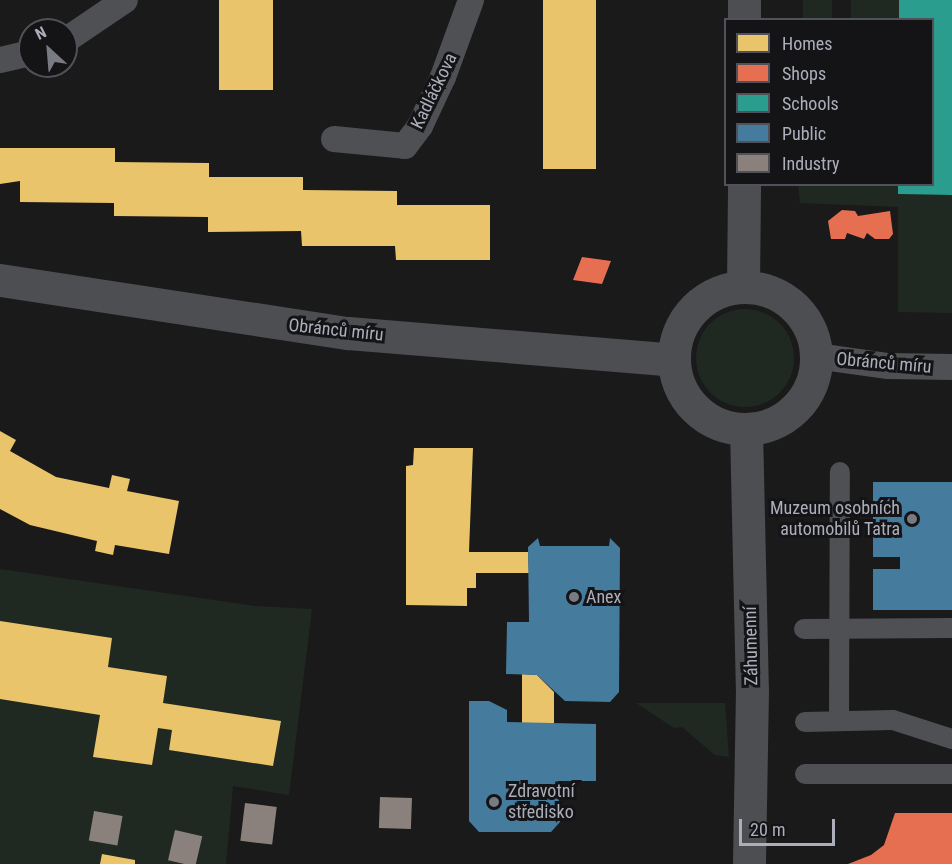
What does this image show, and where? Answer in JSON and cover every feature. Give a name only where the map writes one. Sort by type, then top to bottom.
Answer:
[{"type":"main road","points":[[744,0],[744,18]]},
{"type":"main road","points":[[743,286],[744,186]]},
{"type":"main road","name":"Obránců míru","points":[[0,280],[348,333],[674,360]]},
{"type":"main road","name":"Obránců míru","points":[[743,286],[771,291],[794,306],[810,329],[816,356],[811,384],[796,407],[774,423],[746,429],[719,424],[695,409],[679,387],[674,360],[678,332],[693,308],[716,292],[743,286]]},
{"type":"main road","name":"Záhumenní","points":[[746,429],[752,690],[749,864]]},
{"type":"street","points":[[78,32],[125,0]]},
{"type":"street","name":"Kadláčkova","points":[[334,139],[405,146],[420,126],[443,77],[471,0]]},
{"type":"street","points":[[0,60],[18,56]]},
{"type":"street","name":"Obránců míru","points":[[816,356],[888,366],[952,367]]},
{"type":"street","points":[[839,721],[840,472]]},
{"type":"street","points":[[804,629],[952,628]]},
{"type":"street","points":[[805,722],[893,720],[952,739]]},
{"type":"street","points":[[805,774],[952,774]]},
{"type":"shaded area","points":[[803,0],[832,0],[832,18],[803,18]]},
{"type":"shaded area","points":[[851,0],[899,0],[899,18],[851,18]]},
{"type":"shaded area","points":[[798,186],[898,186],[899,194],[952,195],[952,313],[898,312],[898,207],[800,203]]},
{"type":"shaded area","points":[[745,309],[764,312],[780,323],[791,339],[794,358],[791,377],[780,393],[764,404],[745,407],[726,404],[710,393],[699,377],[696,358],[699,339],[710,323],[726,312]]},
{"type":"shaded area","points":[[0,569],[255,606],[312,609],[289,795],[233,786],[226,864],[0,864]]},
{"type":"shaded area","points":[[636,703],[725,703],[729,757],[715,755],[682,727],[674,728]]},
{"type":"building: Homes","points":[[219,0],[273,0],[273,90],[219,90]]},
{"type":"building: Homes","points":[[543,0],[596,0],[596,169],[543,169]]},
{"type":"building: Homes","points":[[0,148],[115,148],[115,162],[209,163],[209,177],[303,177],[303,190],[397,191],[397,205],[490,205],[490,260],[396,260],[395,246],[302,246],[301,231],[208,232],[208,217],[114,216],[114,203],[20,202],[20,181],[0,184]]},
{"type":"building: Homes","points":[[0,431],[16,440],[10,451],[56,477],[109,488],[112,475],[130,479],[127,491],[179,501],[169,554],[115,545],[113,555],[95,551],[97,541],[30,525],[0,509]]},
{"type":"building: Homes","points":[[414,448],[473,448],[469,552],[528,552],[529,573],[476,573],[476,588],[467,588],[467,606],[406,605],[406,466],[413,465]]},
{"type":"building: Homes","points":[[0,621],[112,638],[108,667],[167,676],[163,703],[281,721],[273,766],[169,750],[172,730],[158,728],[152,765],[93,757],[100,715],[0,699]]},
{"type":"building: Homes","points":[[522,674],[537,675],[554,692],[554,723],[522,723]]},
{"type":"building: Homes","points":[[102,854],[135,860],[135,864],[100,864]]},
{"type":"building: Shops","points":[[842,210],[855,211],[858,216],[890,211],[893,234],[889,239],[875,239],[867,233],[864,239],[847,233],[845,239],[831,239],[828,221]]},
{"type":"building: Shops","points":[[582,257],[611,261],[602,284],[573,280]]},
{"type":"building: Shops","points":[[895,813],[952,813],[952,864],[848,864],[871,855],[884,845]]},
{"type":"building: Schools","points":[[899,0],[952,0],[952,195],[898,194],[898,186],[934,186],[934,18],[899,18]]},
{"type":"building: Public","name":"Muzeum osobních automobilů Tatra","points":[[873,482],[952,482],[952,610],[873,610],[873,569],[900,569],[900,557],[873,557]]},
{"type":"building: Public","name":"Anex","points":[[538,538],[540,546],[609,546],[610,538],[620,548],[619,692],[610,702],[565,701],[537,675],[506,674],[507,622],[529,622],[528,547]]},
{"type":"building: Public","points":[[469,701],[489,701],[507,710],[507,722],[596,724],[596,781],[558,781],[560,822],[551,832],[479,832],[469,821]]},
{"type":"building: Industry","points":[[380,797],[412,798],[411,829],[379,828]]},
{"type":"building: Industry","points":[[245,803],[277,807],[272,845],[240,841]]},
{"type":"building: Industry","points":[[94,811],[123,816],[117,846],[89,841]]},
{"type":"building: Industry","points":[[175,830],[202,836],[196,864],[168,860]]},
{"type":"place","name":"Muzeum osobních automobilů Tatra","points":[[912,519]]},
{"type":"place","name":"Anex","points":[[574,597]]},
{"type":"place","name":"Zdravotní středisko","points":[[494,802]]}]
